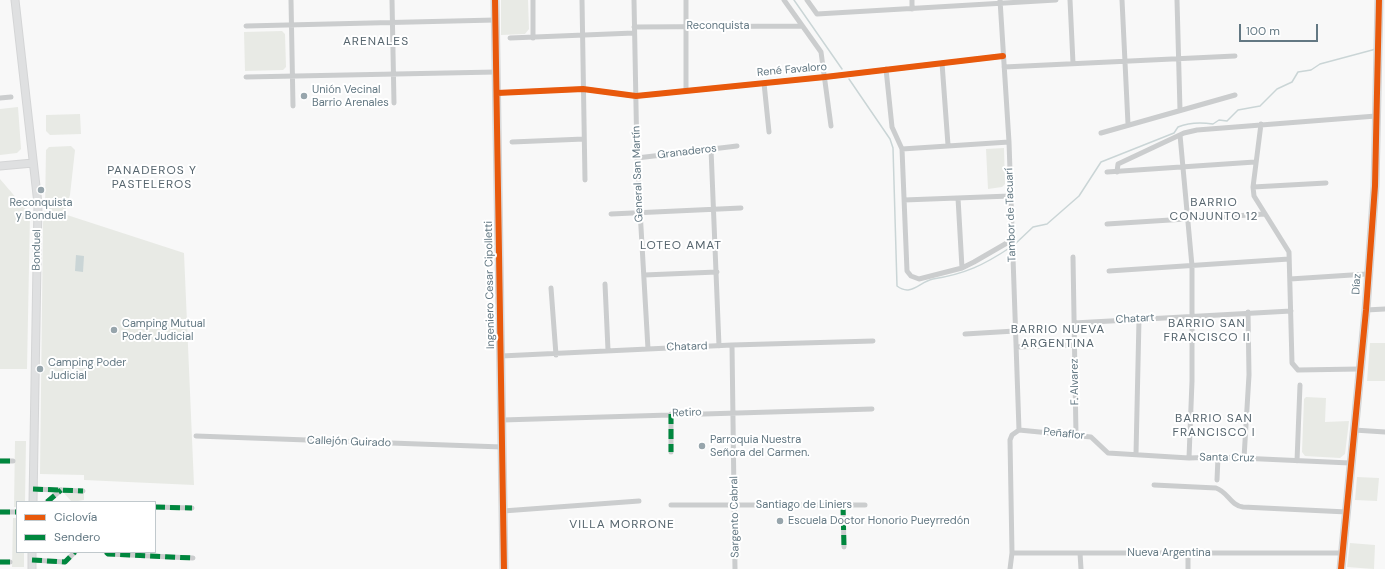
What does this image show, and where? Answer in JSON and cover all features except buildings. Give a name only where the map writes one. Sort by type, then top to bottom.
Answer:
[{"type":"street","name":"Bonduel","points":[[15,0],[38,210],[33,501]]},
{"type":"street","points":[[291,0],[293,106]]},
{"type":"street","points":[[392,0],[394,103]]},
{"type":"street","name":"Ingeniero Cesar Cipolletti","points":[[495,0],[504,569]]},
{"type":"street","points":[[533,0],[533,38]]},
{"type":"street","points":[[582,0],[585,180]]},
{"type":"street","name":"General San Martín","points":[[634,0],[639,213],[648,348]]},
{"type":"street","points":[[686,0],[686,91]]},
{"type":"street","points":[[784,0],[821,52],[830,126]]},
{"type":"street","points":[[807,0],[817,14],[912,9],[1000,2],[1056,0]]},
{"type":"street","points":[[912,0],[912,9]]},
{"type":"street","points":[[1070,0],[1073,63]]},
{"type":"street","points":[[1122,0],[1128,124]]},
{"type":"street","points":[[1177,0],[1180,110]]},
{"type":"street","name":"Díaz","points":[[1341,569],[1359,369],[1366,310],[1375,186],[1379,0]]},
{"type":"street","name":"Tambor de Tacuarí","points":[[1000,2],[1009,142],[1019,430]]},
{"type":"street","points":[[246,26],[495,20]]},
{"type":"street","name":"Reconquista","points":[[510,38],[583,36],[686,26],[802,26]]},
{"type":"street","name":"René Favaloro","points":[[497,93],[583,89],[636,96],[825,77],[1003,56]]},
{"type":"street","points":[[1004,67],[1235,56]]},
{"type":"street","points":[[942,63],[948,145]]},
{"type":"street","points":[[886,70],[892,127],[902,149],[907,271],[910,276],[919,279],[962,268],[1012,242]]},
{"type":"street","points":[[246,77],[496,72]]},
{"type":"street","points":[[764,83],[769,132]]},
{"type":"street","points":[[1100,133],[1235,94]]},
{"type":"street","points":[[0,98],[11,97]]},
{"type":"street","points":[[1117,172],[1118,164],[1180,135],[1215,127],[1376,116]]},
{"type":"street","points":[[1261,124],[1255,162],[1253,187],[1254,196],[1289,252],[1294,367],[1298,370],[1359,369]]},
{"type":"street","points":[[1180,135],[1192,266],[1192,381],[1189,458]]},
{"type":"street","points":[[512,142],[584,139]]},
{"type":"street","points":[[902,149],[1009,142]]},
{"type":"street","name":"Granaderos","points":[[637,158],[737,146]]},
{"type":"street","points":[[711,149],[719,346]]},
{"type":"street","points":[[1107,172],[1255,162]]},
{"type":"street","points":[[0,166],[33,163]]},
{"type":"street","points":[[1253,187],[1326,183]]},
{"type":"street","points":[[904,200],[1010,196]]},
{"type":"street","points":[[958,198],[962,268]]},
{"type":"street","points":[[611,214],[741,208]]},
{"type":"street","points":[[1107,224],[1265,214]]},
{"type":"street","name":"F. Alvarez","points":[[1073,257],[1076,434]]},
{"type":"street","points":[[1109,271],[1289,259]]},
{"type":"street","points":[[644,275],[717,272]]},
{"type":"street","points":[[1290,279],[1368,274]]},
{"type":"street","points":[[605,284],[608,350]]},
{"type":"street","points":[[551,288],[556,355]]},
{"type":"street","points":[[1366,310],[1385,309]]},
{"type":"street","name":"Chatart","points":[[1074,323],[1248,312],[1291,311]]},
{"type":"street","points":[[1244,458],[1248,375],[1248,312]]},
{"type":"street","points":[[1136,454],[1139,319]]},
{"type":"street","points":[[965,334],[1016,331]]},
{"type":"street","name":"Chatard","points":[[501,356],[556,355],[648,348],[873,341]]},
{"type":"street","name":"Sargento Cabral","points":[[732,345],[735,569]]},
{"type":"street","points":[[1016,347],[1075,345]]},
{"type":"street","points":[[1297,461],[1300,385]]},
{"type":"street","name":"Retiro","points":[[502,420],[872,409]]},
{"type":"street","points":[[671,414],[671,452]]},
{"type":"street","points":[[1010,569],[1012,553],[1010,440],[1019,430]]},
{"type":"street","name":"Peñaflor","points":[[1019,430],[1076,434],[1091,437],[1104,451]]},
{"type":"street","points":[[1354,430],[1385,432]]},
{"type":"street","name":"Callejón Guirado","points":[[196,436],[502,448]]},
{"type":"street","name":"Santa Cruz","points":[[1104,451],[1108,453],[1189,458],[1218,457],[1350,463]]},
{"type":"street","points":[[1217,480],[1218,457]]},
{"type":"street","points":[[0,461],[13,461]]},
{"type":"street","points":[[1154,485],[1216,488],[1225,492],[1234,504],[1243,507],[1347,512]]},
{"type":"street","points":[[33,489],[83,491]]},
{"type":"street","points":[[48,501],[61,490]]},
{"type":"street","points":[[503,511],[639,501]]},
{"type":"street","name":"Santiago de Liniers","points":[[672,505],[865,505]]},
{"type":"street","points":[[843,505],[844,547]]},
{"type":"street","points":[[156,507],[192,508]]},
{"type":"street","points":[[0,512],[16,512]]},
{"type":"street","points":[[32,553],[32,569]]},
{"type":"street","points":[[32,560],[66,562],[74,553]]},
{"type":"street","points":[[107,553],[193,558]]},
{"type":"street","name":"Nueva Argentina","points":[[1012,553],[1343,553]]},
{"type":"street","points":[[1080,553],[1081,569]]},
{"type":"street","points":[[1188,553],[1188,569]]},
{"type":"street","points":[[0,562],[10,562]]},
{"type":"shaded area","points":[[501,0],[528,0],[529,29],[525,34],[501,35]]},
{"type":"shaded area","points":[[282,31],[285,34],[286,67],[283,70],[245,71],[244,32]]},
{"type":"shaded area","points":[[18,107],[21,149],[17,153],[0,155],[0,109]]},
{"type":"shaded area","points":[[80,114],[81,134],[50,135],[46,131],[46,115]]},
{"type":"shaded area","name":"Camping Mutual Poder Judicial","points":[[71,146],[75,150],[70,195],[64,214],[184,253],[194,485],[84,480],[84,475],[40,474],[43,223],[45,208],[46,150],[49,147]]},
{"type":"shaded area","points":[[1004,148],[1005,184],[1002,187],[988,189],[986,149]]},
{"type":"shaded area","points":[[0,179],[30,214],[27,369],[0,369]]},
{"type":"shaded area","points":[[76,255],[84,256],[83,272],[75,271]]},
{"type":"shaded area","points":[[1370,343],[1385,343],[1385,381],[1367,381]]},
{"type":"shaded area","points":[[1306,397],[1326,398],[1325,422],[1349,421],[1345,454],[1340,458],[1305,456],[1302,452],[1304,399]]},
{"type":"shaded area","points":[[15,441],[26,441],[25,501],[16,501],[16,507],[14,507]]},
{"type":"shaded area","points":[[1357,477],[1379,478],[1377,501],[1355,500]]},
{"type":"shaded area","points":[[62,491],[84,492],[84,500],[71,501]]},
{"type":"shaded area","points":[[13,518],[16,518],[16,553],[24,553],[24,567],[12,567]]},
{"type":"shaded area","points":[[1350,543],[1375,545],[1374,569],[1347,567]]},
{"type":"waterway","points":[[794,0],[842,69]]},
{"type":"waterway","points":[[1014,245],[1033,227],[1047,224],[1079,196],[1101,162],[1174,133],[1178,127],[1182,125],[1195,123],[1213,124],[1219,120],[1227,121],[1238,110],[1260,106],[1277,89],[1292,82],[1298,72],[1311,70],[1320,64],[1376,49]]},
{"type":"waterway","points":[[849,79],[890,139],[893,148],[897,286],[907,290],[915,288],[933,279],[974,268],[1011,247]]},
{"type":"marked path","points":[[671,414],[671,452]]},
{"type":"marked path","points":[[0,461],[13,461]]},
{"type":"marked path","points":[[33,489],[83,491]]},
{"type":"marked path","points":[[48,501],[61,490]]},
{"type":"marked path","points":[[843,505],[844,547]]},
{"type":"marked path","points":[[156,507],[192,508]]},
{"type":"marked path","points":[[0,512],[16,512]]},
{"type":"marked path","points":[[32,560],[65,562],[74,553]]},
{"type":"marked path","points":[[107,553],[193,558]]},
{"type":"marked path","points":[[0,562],[10,562]]},
{"type":"cycle path","points":[[495,0],[504,569]]},
{"type":"cycle path","points":[[1341,569],[1366,310],[1375,186],[1379,0]]},
{"type":"cycle path","points":[[497,93],[583,89],[636,96],[825,77],[1003,56]]},
{"type":"place","name":"Unión Vecinal Barrio Arenales","points":[[304,96]]},
{"type":"place","name":"Reconquista y Bonduel","points":[[41,190]]},
{"type":"place","name":"Camping Mutual Poder Judicial","points":[[114,330]]},
{"type":"place","name":"Camping Poder Judicial","points":[[40,369]]},
{"type":"place","name":"Parroquia Nuestra Señora del Carmen.","points":[[702,446]]},
{"type":"place","name":"Escuela Doctor Honorio Pueyrredón","points":[[780,521]]},
{"type":"district","name":"ARENALES","points":[[376,42]]},
{"type":"district","name":"PANADEROS Y PASTELEROS","points":[[152,178]]},
{"type":"district","name":"BARRIO CONJUNTO 12","points":[[1214,210]]},
{"type":"district","name":"LOTEO AMAT","points":[[681,246]]},
{"type":"district","name":"BARRIO SAN FRANCISCO II","points":[[1207,331]]},
{"type":"district","name":"BARRIO NUEVA ARGENTINA","points":[[1058,337]]},
{"type":"district","name":"BARRIO SAN FRANCISCO I","points":[[1214,426]]},
{"type":"district","name":"VILLA MORRONE","points":[[622,525]]}]
